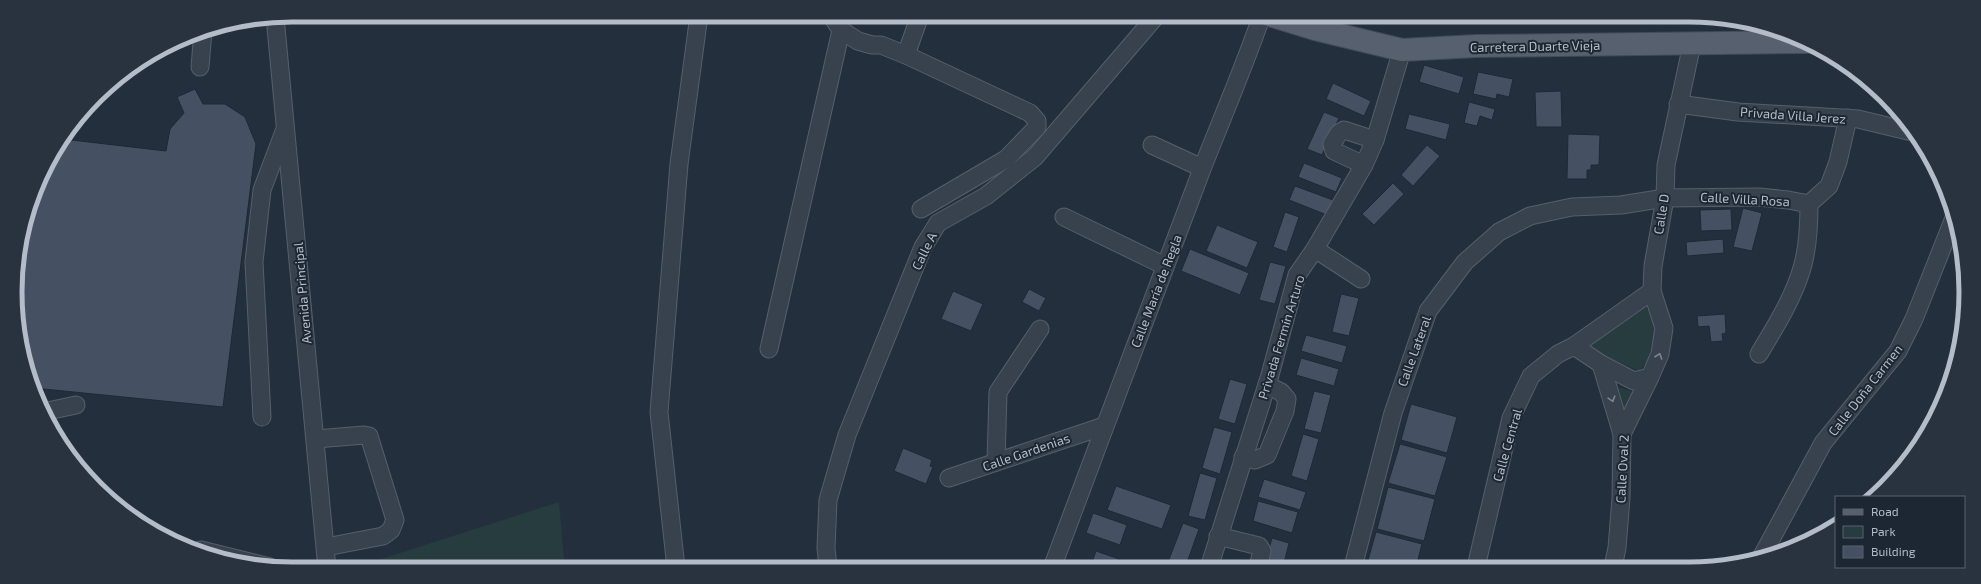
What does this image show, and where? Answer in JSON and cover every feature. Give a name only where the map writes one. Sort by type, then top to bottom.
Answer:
[{"type":"main road","name":"Carretera Duarte Vieja","points":[[1292,22],[1402,50],[1476,46],[1790,42]]},
{"type":"street","points":[[675,562],[659,412],[679,164],[698,22]]},
{"type":"street","points":[[836,22],[841,30],[858,41],[872,45],[881,45],[906,55],[1030,113],[1037,121],[1037,127],[1006,159],[921,209]]},
{"type":"street","points":[[906,55],[918,22]]},
{"type":"street","name":"Calle A","points":[[827,562],[826,548],[828,500],[847,435],[923,247],[938,223],[986,196],[1035,157],[1151,22]]},
{"type":"street","name":"Calle María de Regla","points":[[1054,562],[1202,168],[1242,72],[1260,22]]},
{"type":"street","name":"Avenida Principal","points":[[276,23],[327,562]]},
{"type":"street","points":[[769,349],[841,30]]},
{"type":"street","points":[[200,68],[203,37]]},
{"type":"street","name":"Calle D","points":[[1652,291],[1653,266],[1665,198],[1666,164],[1692,44]]},
{"type":"street","name":"Privada Fermín Arturo","points":[[1211,562],[1267,385],[1297,275],[1314,250],[1364,165],[1375,140],[1402,50]]},
{"type":"street","name":"Privada Villa Jerez","points":[[1678,104],[1738,112],[1848,118],[1905,130]]},
{"type":"street","points":[[1809,204],[1829,186],[1838,162],[1848,118]]},
{"type":"street","points":[[262,417],[254,262],[262,190],[286,125]]},
{"type":"street","points":[[1364,165],[1334,151],[1332,144],[1339,133],[1344,130],[1375,140]]},
{"type":"street","points":[[1152,145],[1202,168]]},
{"type":"street","name":"Calle Villa Rosa","points":[[1665,198],[1759,197],[1809,204],[1809,229],[1802,268],[1782,314],[1759,354]]},
{"type":"street","name":"Calle Lateral","points":[[1354,562],[1393,413],[1428,311],[1465,262],[1499,232],[1530,216],[1572,207],[1621,204],[1665,198]]},
{"type":"street","points":[[1064,216],[1165,266]]},
{"type":"street","name":"Calle Doña Carmen","points":[[1764,551],[1823,443],[1898,351],[1914,319],[1951,226]]},
{"type":"street","points":[[1314,250],[1361,279]]},
{"type":"street","points":[[1650,377],[1634,381],[1601,364],[1574,346],[1652,291]]},
{"type":"street","name":"Calle Oval 2","points":[[1614,562],[1617,548],[1621,498],[1622,434],[1660,354],[1664,328],[1652,291]]},
{"type":"street","points":[[996,462],[998,392],[1040,329]]},
{"type":"street","name":"Calle Central","points":[[1477,562],[1511,418],[1531,376],[1558,354],[1574,346]]},
{"type":"street","points":[[1601,364],[1622,434]]},
{"type":"street","points":[[1243,457],[1254,460],[1267,455],[1285,411],[1287,400],[1282,392],[1267,385]]},
{"type":"street","points":[[50,411],[76,406]]},
{"type":"street","name":"Calle Gardenias","points":[[950,478],[1104,426]]},
{"type":"street","points":[[316,439],[364,435],[369,436],[395,520],[391,530],[383,536],[326,546]]},
{"type":"street","points":[[1218,536],[1259,546],[1262,551],[1259,562]]},
{"type":"green space","points":[[1645,304],[1658,333],[1653,354],[1639,371],[1611,359],[1589,347]]},
{"type":"green space","points":[[1613,386],[1634,392],[1622,424]]},
{"type":"green space","points":[[559,502],[564,562],[372,562]]},
{"type":"building","points":[[1424,65],[1464,77],[1459,94],[1419,82]]},
{"type":"building","points":[[1478,72],[1513,79],[1509,97],[1497,94],[1496,99],[1473,94]]},
{"type":"building","points":[[1333,83],[1371,101],[1364,116],[1326,99]]},
{"type":"building","points":[[195,89],[203,104],[225,104],[245,117],[256,144],[223,407],[40,389],[36,379],[27,345],[24,327],[22,292],[24,257],[31,222],[36,205],[50,173],[58,157],[70,140],[166,151],[170,129],[184,113],[177,97]]},
{"type":"building","points":[[1561,91],[1562,127],[1536,127],[1535,92]]},
{"type":"building","points":[[1469,102],[1495,109],[1492,120],[1480,116],[1477,126],[1464,123]]},
{"type":"building","points":[[1324,112],[1339,118],[1322,155],[1307,149]]},
{"type":"building","points":[[1409,114],[1450,124],[1446,140],[1405,129]]},
{"type":"building","points":[[1568,134],[1600,135],[1599,165],[1591,165],[1591,170],[1587,170],[1587,179],[1567,179]]},
{"type":"building","points":[[1427,145],[1440,156],[1413,186],[1401,175]]},
{"type":"building","points":[[1304,163],[1342,178],[1336,192],[1298,177]]},
{"type":"building","points":[[1393,183],[1404,194],[1374,225],[1362,214]]},
{"type":"building","points":[[1295,186],[1333,200],[1327,215],[1289,200]]},
{"type":"building","points":[[1743,208],[1762,213],[1752,251],[1733,247]]},
{"type":"building","points":[[1731,209],[1732,230],[1701,231],[1700,210]]},
{"type":"building","points":[[1285,212],[1299,217],[1287,252],[1273,247]]},
{"type":"building","points":[[1217,225],[1258,242],[1247,268],[1206,251]]},
{"type":"building","points":[[1723,239],[1724,253],[1687,256],[1686,242]]},
{"type":"building","points":[[1190,249],[1249,273],[1240,295],[1181,271]]},
{"type":"building","points":[[1270,262],[1286,266],[1275,304],[1259,300]]},
{"type":"building","points":[[1029,289],[1046,298],[1039,311],[1022,302]]},
{"type":"building","points":[[953,291],[983,304],[971,331],[941,319]]},
{"type":"building","points":[[1341,294],[1359,298],[1349,336],[1332,332]]},
{"type":"building","points":[[1725,314],[1726,333],[1722,334],[1723,341],[1711,342],[1709,326],[1698,327],[1697,316]]},
{"type":"building","points":[[1306,335],[1347,346],[1342,363],[1301,351]]},
{"type":"building","points":[[1301,358],[1339,369],[1334,386],[1296,375]]},
{"type":"building","points":[[1230,379],[1247,384],[1235,424],[1218,419]]},
{"type":"building","points":[[1314,391],[1331,395],[1321,433],[1304,429]]},
{"type":"building","points":[[1411,404],[1457,417],[1447,453],[1401,440]]},
{"type":"building","points":[[1214,427],[1232,432],[1220,474],[1202,468]]},
{"type":"building","points":[[1303,434],[1319,439],[1307,481],[1291,476]]},
{"type":"building","points":[[1400,444],[1447,457],[1435,496],[1388,483]]},
{"type":"building","points":[[903,448],[932,460],[930,466],[933,467],[926,484],[894,471]]},
{"type":"building","points":[[1200,473],[1217,478],[1205,520],[1188,516]]},
{"type":"building","points":[[1264,479],[1306,492],[1300,510],[1258,497]]},
{"type":"building","points":[[1116,486],[1171,505],[1162,529],[1107,510]]},
{"type":"building","points":[[1388,487],[1435,499],[1424,541],[1377,529]]},
{"type":"building","points":[[1258,501],[1298,512],[1292,533],[1253,521]]},
{"type":"building","points":[[1093,513],[1127,525],[1120,545],[1086,533]]},
{"type":"building","points":[[1183,523],[1199,529],[1187,562],[1168,562]]},
{"type":"building","points":[[1376,532],[1422,544],[1417,562],[1367,562]]},
{"type":"building","points":[[1272,538],[1289,543],[1284,562],[1265,562]]},
{"type":"building","points":[[1096,551],[1119,559],[1118,562],[1092,562]]}]
